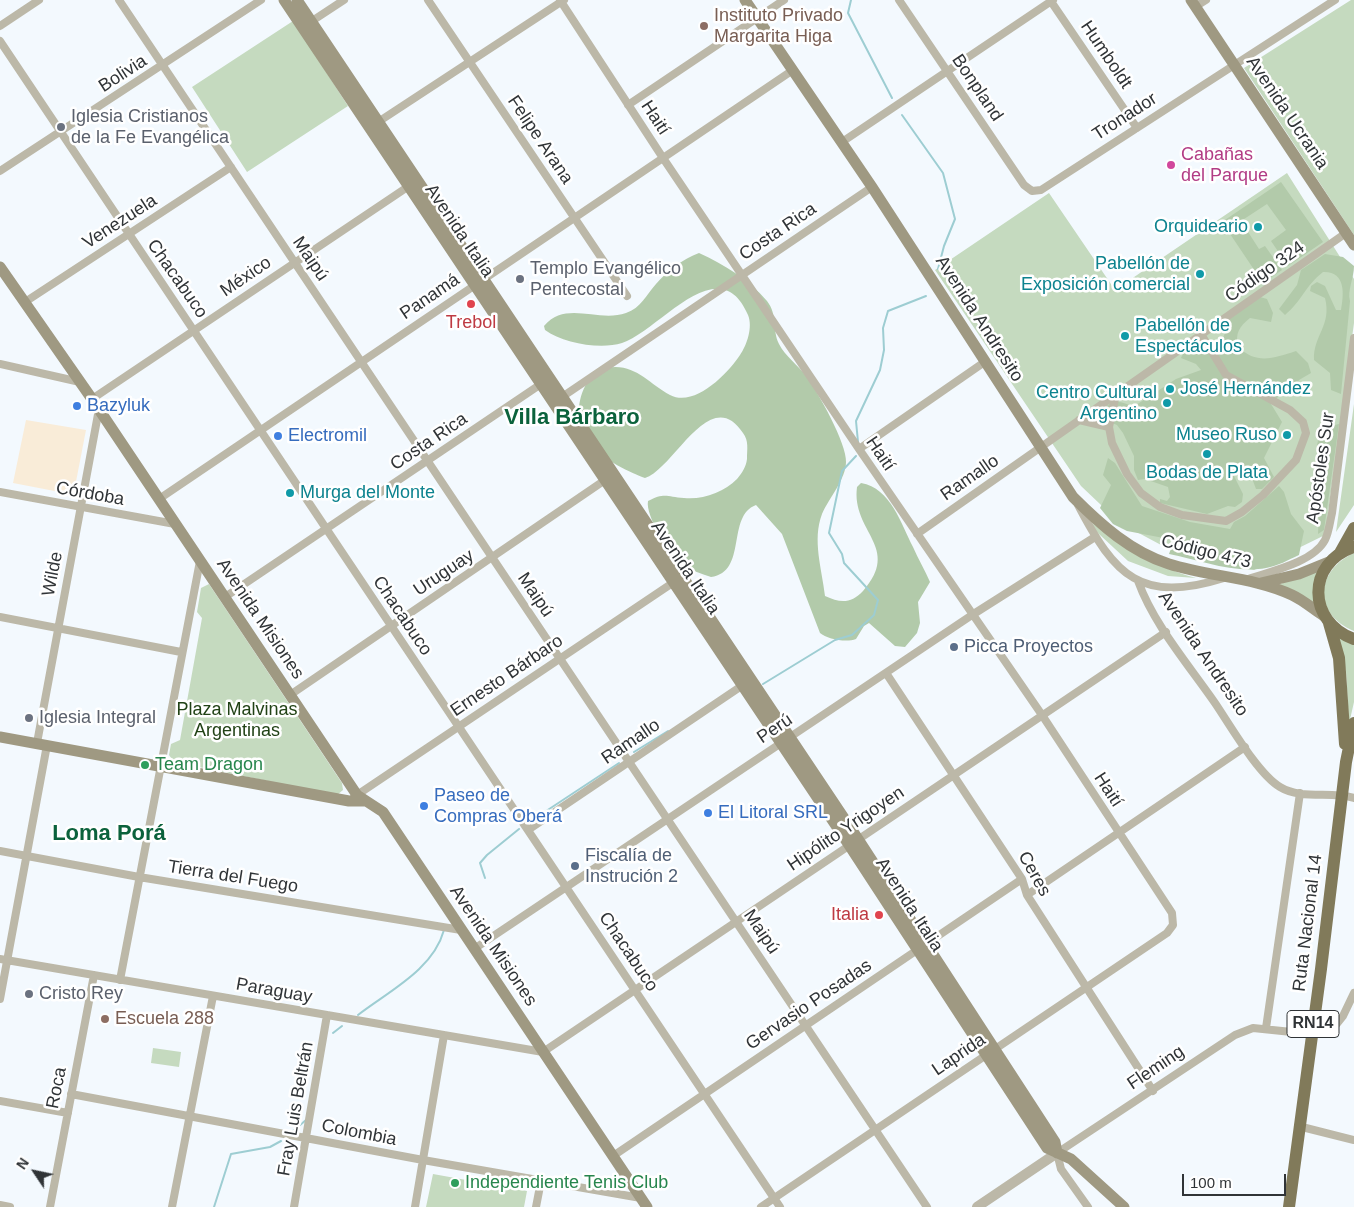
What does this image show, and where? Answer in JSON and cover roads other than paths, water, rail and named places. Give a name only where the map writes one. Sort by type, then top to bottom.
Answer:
[{"type":"highway","name":"RN14","points":[[1326,620],[1319,602],[1318,587],[1322,573],[1354,528]]},
{"type":"highway","points":[[1335,557],[1354,547]]},
{"type":"highway","points":[[1326,620],[1340,633],[1354,638]]},
{"type":"highway","name":"Ruta Nacional 14","points":[[1289,1207],[1311,1034],[1348,797],[1339,658],[1326,620]]},
{"type":"highway","name":"Ruta Nacional 14","points":[[1346,762],[1354,723]]},
{"type":"main road","name":"Avenida Italia","points":[[284,0],[374,124]]},
{"type":"main road","name":"Avenida Italia","points":[[297,0],[312,21],[374,124],[545,382],[854,842],[991,1052],[1055,1142],[1057,1153]]},
{"type":"main road","name":"Avenida Andresito","points":[[745,0],[872,187],[1073,497]]},
{"type":"main road","name":"Avenida Ucrania","points":[[1193,3],[1354,245]]},
{"type":"main road","name":"Avenida Misiones","points":[[0,267],[92,399],[290,695],[357,799],[383,812],[644,1202]]},
{"type":"main road","name":"Código 473","points":[[1073,497],[1108,530],[1147,555],[1168,564],[1224,578],[1260,583]]},
{"type":"main road","points":[[1260,583],[1299,574],[1335,557]]},
{"type":"main road","points":[[1260,583],[1294,596],[1326,620]]},
{"type":"main road","points":[[0,736],[160,766],[357,799]]},
{"type":"main road","points":[[1057,1153],[1071,1160],[1124,1207]]},
{"type":"street","points":[[0,26],[39,0]]},
{"type":"street","name":"Maipú","points":[[119,0],[927,1207]]},
{"type":"street","name":"Bolivia","points":[[0,171],[261,0]]},
{"type":"street","points":[[312,21],[344,0]]},
{"type":"street","name":"Felipe Arana","points":[[428,0],[627,296]]},
{"type":"street","points":[[628,105],[784,0]]},
{"type":"street","name":"Bonpland","points":[[899,0],[1024,185],[1032,191]]},
{"type":"street","points":[[842,142],[1051,0]]},
{"type":"street","name":"Humboldt","points":[[1051,0],[1137,128]]},
{"type":"street","points":[[1193,3],[1206,0]]},
{"type":"street","name":"Tronador","points":[[1032,191],[1041,190],[1335,0]]},
{"type":"street","points":[[374,124],[562,1]]},
{"type":"street","name":"Haití","points":[[562,1],[663,158],[972,616],[1042,715],[1172,913],[1173,925]]},
{"type":"street","name":"Chacabuco","points":[[0,41],[780,1207]]},
{"type":"street","name":"Panamá","points":[[159,499],[793,70]]},
{"type":"street","name":"Venezuela","points":[[25,302],[231,167]]},
{"type":"street","name":"México","points":[[92,399],[413,183]]},
{"type":"street","name":"Costa Rica","points":[[558,400],[872,187]]},
{"type":"street","name":"Código 324","points":[[1041,446],[1346,233]]},
{"type":"street","points":[[1116,394],[1109,427],[1112,443],[1141,493],[1160,507],[1182,515],[1226,521],[1263,495],[1283,476],[1296,460],[1303,447],[1306,433],[1303,422],[1290,410],[1226,375],[1201,334]]},
{"type":"street","name":"Apóstoles Sur","points":[[1244,581],[1299,562],[1316,551],[1325,540],[1332,513],[1354,338]]},
{"type":"street","points":[[859,449],[986,361]]},
{"type":"street","points":[[0,364],[80,382]]},
{"type":"street","name":"Costa Rica","points":[[224,598],[545,382]]},
{"type":"street","name":"Wilde","points":[[0,999],[3,960],[26,856],[58,629],[99,410]]},
{"type":"street","points":[[1079,420],[1109,427]]},
{"type":"street","name":"Ramallo","points":[[917,534],[1041,446]]},
{"type":"street","name":"Uruguay","points":[[290,695],[610,478]]},
{"type":"street","name":"Córdoba","points":[[0,492],[175,524]]},
{"type":"street","name":"Avenida Andresito","points":[[1073,497],[1095,537],[1125,574],[1138,581],[1145,600],[1166,632],[1245,747],[1273,782],[1281,788],[1300,793],[1348,797]]},
{"type":"street","name":"Perú","points":[[474,949],[785,740],[1095,537]]},
{"type":"street","points":[[120,980],[200,561]]},
{"type":"street","points":[[1138,581],[1171,588],[1198,586],[1224,578]]},
{"type":"street","name":"Ernesto Bárbaro","points":[[357,799],[459,727],[678,579]]},
{"type":"street","points":[[0,617],[182,652]]},
{"type":"street","name":"Hipólito Yrigoyen","points":[[543,1052],[1166,632]]},
{"type":"street","name":"Ceres","points":[[886,673],[1022,879],[1027,895],[1153,1090]]},
{"type":"street","name":"Ramallo","points":[[528,830],[746,682]]},
{"type":"street","points":[[1027,895],[1245,747]]},
{"type":"street","points":[[1266,1028],[1300,793]]},
{"type":"street","name":"Tierra del Fuego","points":[[0,851],[139,877],[461,930]]},
{"type":"street","name":"Gervasio Posadas","points":[[613,1156],[1022,879]]},
{"type":"street","name":"Laprida","points":[[760,1207],[1087,988],[1167,933],[1173,925]]},
{"type":"street","name":"Paraguay","points":[[3,960],[543,1052]]},
{"type":"street","name":"Roca","points":[[50,1207],[94,975]]},
{"type":"street","name":"Fleming","points":[[977,1207],[1235,1035],[1253,1028],[1311,1034],[1335,1026],[1343,1016],[1354,992]]},
{"type":"street","points":[[172,1207],[213,996]]},
{"type":"street","name":"Fray Luis Beltrán","points":[[294,1207],[327,1015]]},
{"type":"street","points":[[415,1207],[444,1035]]},
{"type":"street","name":"Colombia","points":[[71,1094],[541,1181],[644,1202]]},
{"type":"street","points":[[0,1101],[68,1113]]},
{"type":"street","points":[[1298,1126],[1354,1140]]},
{"type":"street","name":"Avenida Italia","points":[[1057,1153],[1061,1169],[1088,1207]]},
{"type":"street","points":[[536,1207],[541,1181]]},
{"type":"street","points":[[0,1205],[10,1207]]},
{"type":"waterway","points":[[851,0],[848,13],[892,98]]},
{"type":"waterway","points":[[902,115],[943,173],[955,219],[944,246],[938,269]]},
{"type":"waterway","points":[[858,442],[856,421],[880,370],[884,350],[883,328],[888,311],[926,296]]},
{"type":"waterway","points":[[763,684],[835,640],[852,635],[874,615],[878,600],[844,563],[842,554],[829,533],[842,471],[856,456]]},
{"type":"waterway","points":[[634,752],[668,731]]},
{"type":"waterway","points":[[531,821],[619,763]]},
{"type":"waterway","points":[[485,878],[480,863],[519,829]]},
{"type":"waterway","points":[[358,1015],[420,968],[430,957],[444,930]]},
{"type":"waterway","points":[[333,1033],[342,1026]]},
{"type":"waterway","points":[[293,1131],[306,1120]]},
{"type":"waterway","points":[[214,1207],[231,1154],[270,1147],[281,1141]]},
{"type":"place","name":"Instituto Privado Margarita Higa","points":[[704,26]]},
{"type":"place","name":"Iglesia Cristianos de la Fe Evangélica","points":[[61,127]]},
{"type":"place","name":"Cabañas del Parque","points":[[1171,165]]},
{"type":"place","name":"Orquideario","points":[[1258,227]]},
{"type":"place","name":"Pabellón de Exposición comercial","points":[[1200,274]]},
{"type":"place","name":"Templo Evangélico Pentecostal","points":[[520,279]]},
{"type":"place","name":"Trebol","points":[[471,304]]},
{"type":"place","name":"Pabellón de Espectáculos","points":[[1125,336]]},
{"type":"place","name":"José Hernández","points":[[1170,389]]},
{"type":"place","name":"Centro Cultural Argentino","points":[[1167,403]]},
{"type":"place","name":"Bazyluk","points":[[77,406]]},
{"type":"place","name":"Museo Ruso","points":[[1287,435]]},
{"type":"place","name":"Electromil","points":[[278,436]]},
{"type":"place","name":"Bodas de Plata","points":[[1207,454]]},
{"type":"place","name":"Murga del Monte","points":[[290,493]]},
{"type":"place","name":"Picca Proyectos","points":[[954,647]]},
{"type":"place","name":"Iglesia Integral","points":[[29,718]]},
{"type":"place","name":"Team Dragon","points":[[145,765]]},
{"type":"place","name":"Paseo de Compras Oberá","points":[[424,806]]},
{"type":"place","name":"El Litoral SRL","points":[[708,813]]},
{"type":"place","name":"Fiscalía de Instrución 2","points":[[575,866]]},
{"type":"place","name":"Italia","points":[[879,915]]},
{"type":"place","name":"Cristo Rey","points":[[29,994]]},
{"type":"place","name":"Escuela 288","points":[[105,1019]]},
{"type":"place","name":"Independiente Tenis Club","points":[[455,1183]]},
{"type":"district","name":"Villa Bárbaro","points":[[572,418]]},
{"type":"district","name":"Loma Porá","points":[[109,834]]},
{"type":"park label","name":"Plaza Malvinas Argentinas","points":[[237,720]]}]
